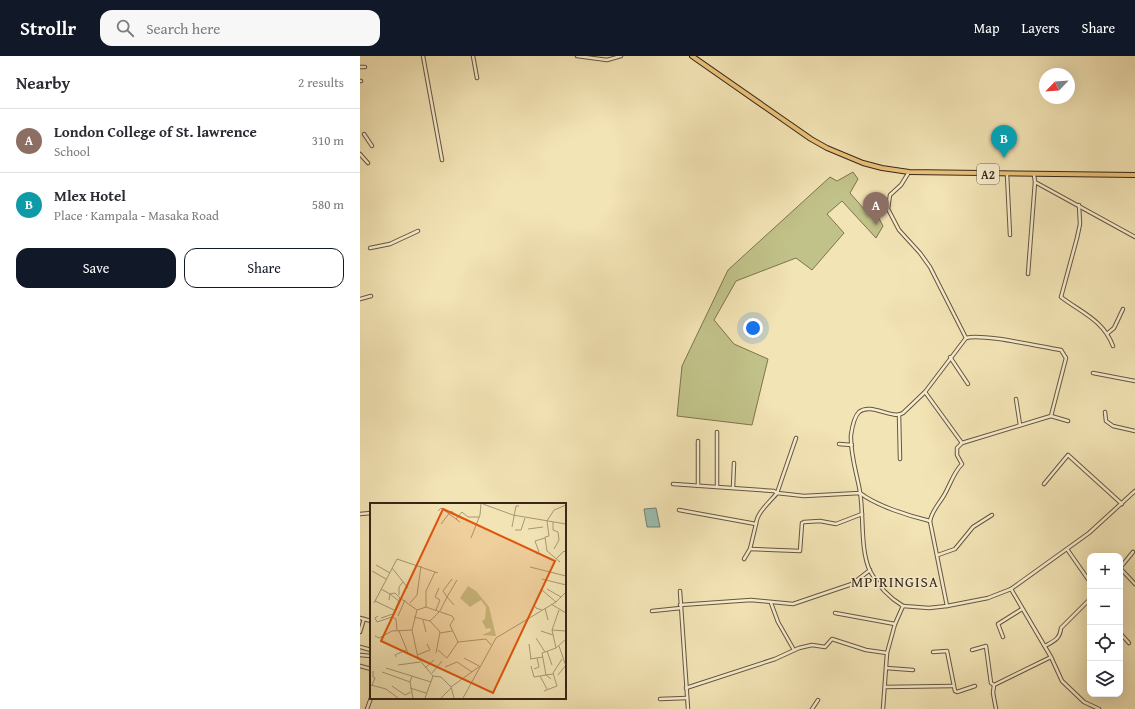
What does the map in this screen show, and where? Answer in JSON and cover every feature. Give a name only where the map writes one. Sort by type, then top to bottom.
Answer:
[{"type":"main road","name":"A2","points":[[692,56],[806,135],[827,148],[863,163],[882,168],[909,172],[1135,175]]},
{"type":"street","points":[[423,56],[442,160]]},
{"type":"street","points":[[473,56],[477,78]]},
{"type":"street","points":[[577,56],[607,60],[621,56]]},
{"type":"street","points":[[360,67],[365,67]]},
{"type":"street","points":[[364,134],[372,146]]},
{"type":"street","points":[[360,154],[368,163]]},
{"type":"street","points":[[909,172],[901,185],[890,195],[888,209],[899,230],[920,253],[930,267],[966,338]]},
{"type":"street","points":[[1006,174],[1010,235]]},
{"type":"street","points":[[1028,274],[1035,182],[1034,174]]},
{"type":"street","points":[[1035,182],[1135,237]]},
{"type":"street","points":[[1079,205],[1080,224],[1078,238],[1061,297],[1075,308],[1082,311],[1108,333],[1113,346]]},
{"type":"street","points":[[370,248],[383,247],[409,237],[418,231]]},
{"type":"street","points":[[360,299],[371,296]]},
{"type":"street","points":[[1108,333],[1114,328],[1123,309]]},
{"type":"street","points":[[1051,416],[1066,358],[1061,350],[972,336],[966,338],[924,392],[903,413],[899,415],[879,410],[860,411],[853,426],[852,445],[860,493],[864,543],[870,570],[883,591],[903,606],[929,608],[988,598],[1011,589],[1089,533],[1135,491]]},
{"type":"street","points":[[950,357],[968,384]]},
{"type":"street","points":[[1093,373],[1135,380]]},
{"type":"street","points":[[924,392],[962,443]]},
{"type":"street","points":[[1016,398],[1020,425]]},
{"type":"street","points":[[1105,412],[1106,422],[1113,426],[1135,431]]},
{"type":"street","points":[[899,415],[900,459]]},
{"type":"street","points":[[947,606],[930,521],[932,512],[943,497],[956,470],[962,464],[956,451],[962,443],[1051,416],[1068,421]]},
{"type":"street","points":[[717,432],[717,487]]},
{"type":"street","points":[[744,559],[750,549],[756,520],[777,493],[796,438]]},
{"type":"street","points":[[698,441],[698,486]]},
{"type":"street","points":[[839,444],[852,445]]},
{"type":"street","points":[[1044,484],[1068,455],[1122,504]]},
{"type":"street","points":[[733,488],[734,463]]},
{"type":"street","points":[[673,484],[774,491],[777,493],[804,496],[860,493],[866,498],[891,508],[930,521]]},
{"type":"street","points":[[679,510],[756,524]]},
{"type":"street","points":[[360,514],[370,513]]},
{"type":"street","points":[[750,549],[800,551],[802,523],[820,520],[836,524],[862,514]]},
{"type":"street","points":[[938,556],[955,549],[973,527],[992,515]]},
{"type":"street","points":[[1067,549],[1087,578]]},
{"type":"street","points":[[1123,564],[1133,552]]},
{"type":"street","points":[[652,611],[680,606],[726,601],[751,600],[793,604],[852,584],[870,570]]},
{"type":"street","points":[[1123,571],[1135,584]]},
{"type":"street","points":[[1011,589],[1045,646],[1062,681],[1084,702],[1099,709]]},
{"type":"street","points":[[680,591],[688,709]]},
{"type":"street","points":[[1045,646],[1057,639],[1060,635],[1060,628],[1087,602]]},
{"type":"street","points":[[772,603],[778,622],[794,650]]},
{"type":"street","points":[[883,709],[887,653],[895,624],[903,606]]},
{"type":"street","points":[[1003,637],[998,624],[1022,609]]},
{"type":"street","points":[[835,613],[895,624]]},
{"type":"street","points":[[360,618],[370,621]]},
{"type":"street","points":[[360,632],[364,619]]},
{"type":"street","points":[[1123,637],[1129,644]]},
{"type":"street","points":[[686,688],[775,659],[794,650],[812,645],[825,648],[832,639],[866,650],[887,653]]},
{"type":"street","points":[[972,650],[986,646],[991,683],[994,685],[993,693],[996,709]]},
{"type":"street","points":[[360,647],[370,650]]},
{"type":"street","points":[[933,652],[947,651],[953,686],[957,692],[975,686]]},
{"type":"street","points":[[360,655],[370,656]]},
{"type":"street","points":[[994,685],[1051,657]]},
{"type":"street","points":[[360,666],[370,668]]},
{"type":"street","points":[[886,668],[913,670]]},
{"type":"street","points":[[885,687],[953,686]]},
{"type":"street","points":[[660,699],[687,698]]},
{"type":"street","points":[[368,709],[371,699]]},
{"type":"street","points":[[812,709],[818,700]]},
{"type":"green space","points":[[853,172],[858,179],[850,193],[865,210],[874,209],[883,226],[876,238],[842,201],[827,214],[844,233],[812,270],[796,258],[736,281],[714,320],[734,344],[768,359],[752,425],[677,416],[682,366],[728,270],[830,177],[837,181]]},
{"type":"water","points":[[656,508],[660,527],[647,527],[644,509]]},
{"type":"place","name":"Mlex Hotel","points":[[1004,158]]},
{"type":"place","name":"London College of St. lawrence","points":[[876,225]]},
{"type":"district","name":"MPIRINGISA","points":[[895,581]]}]
